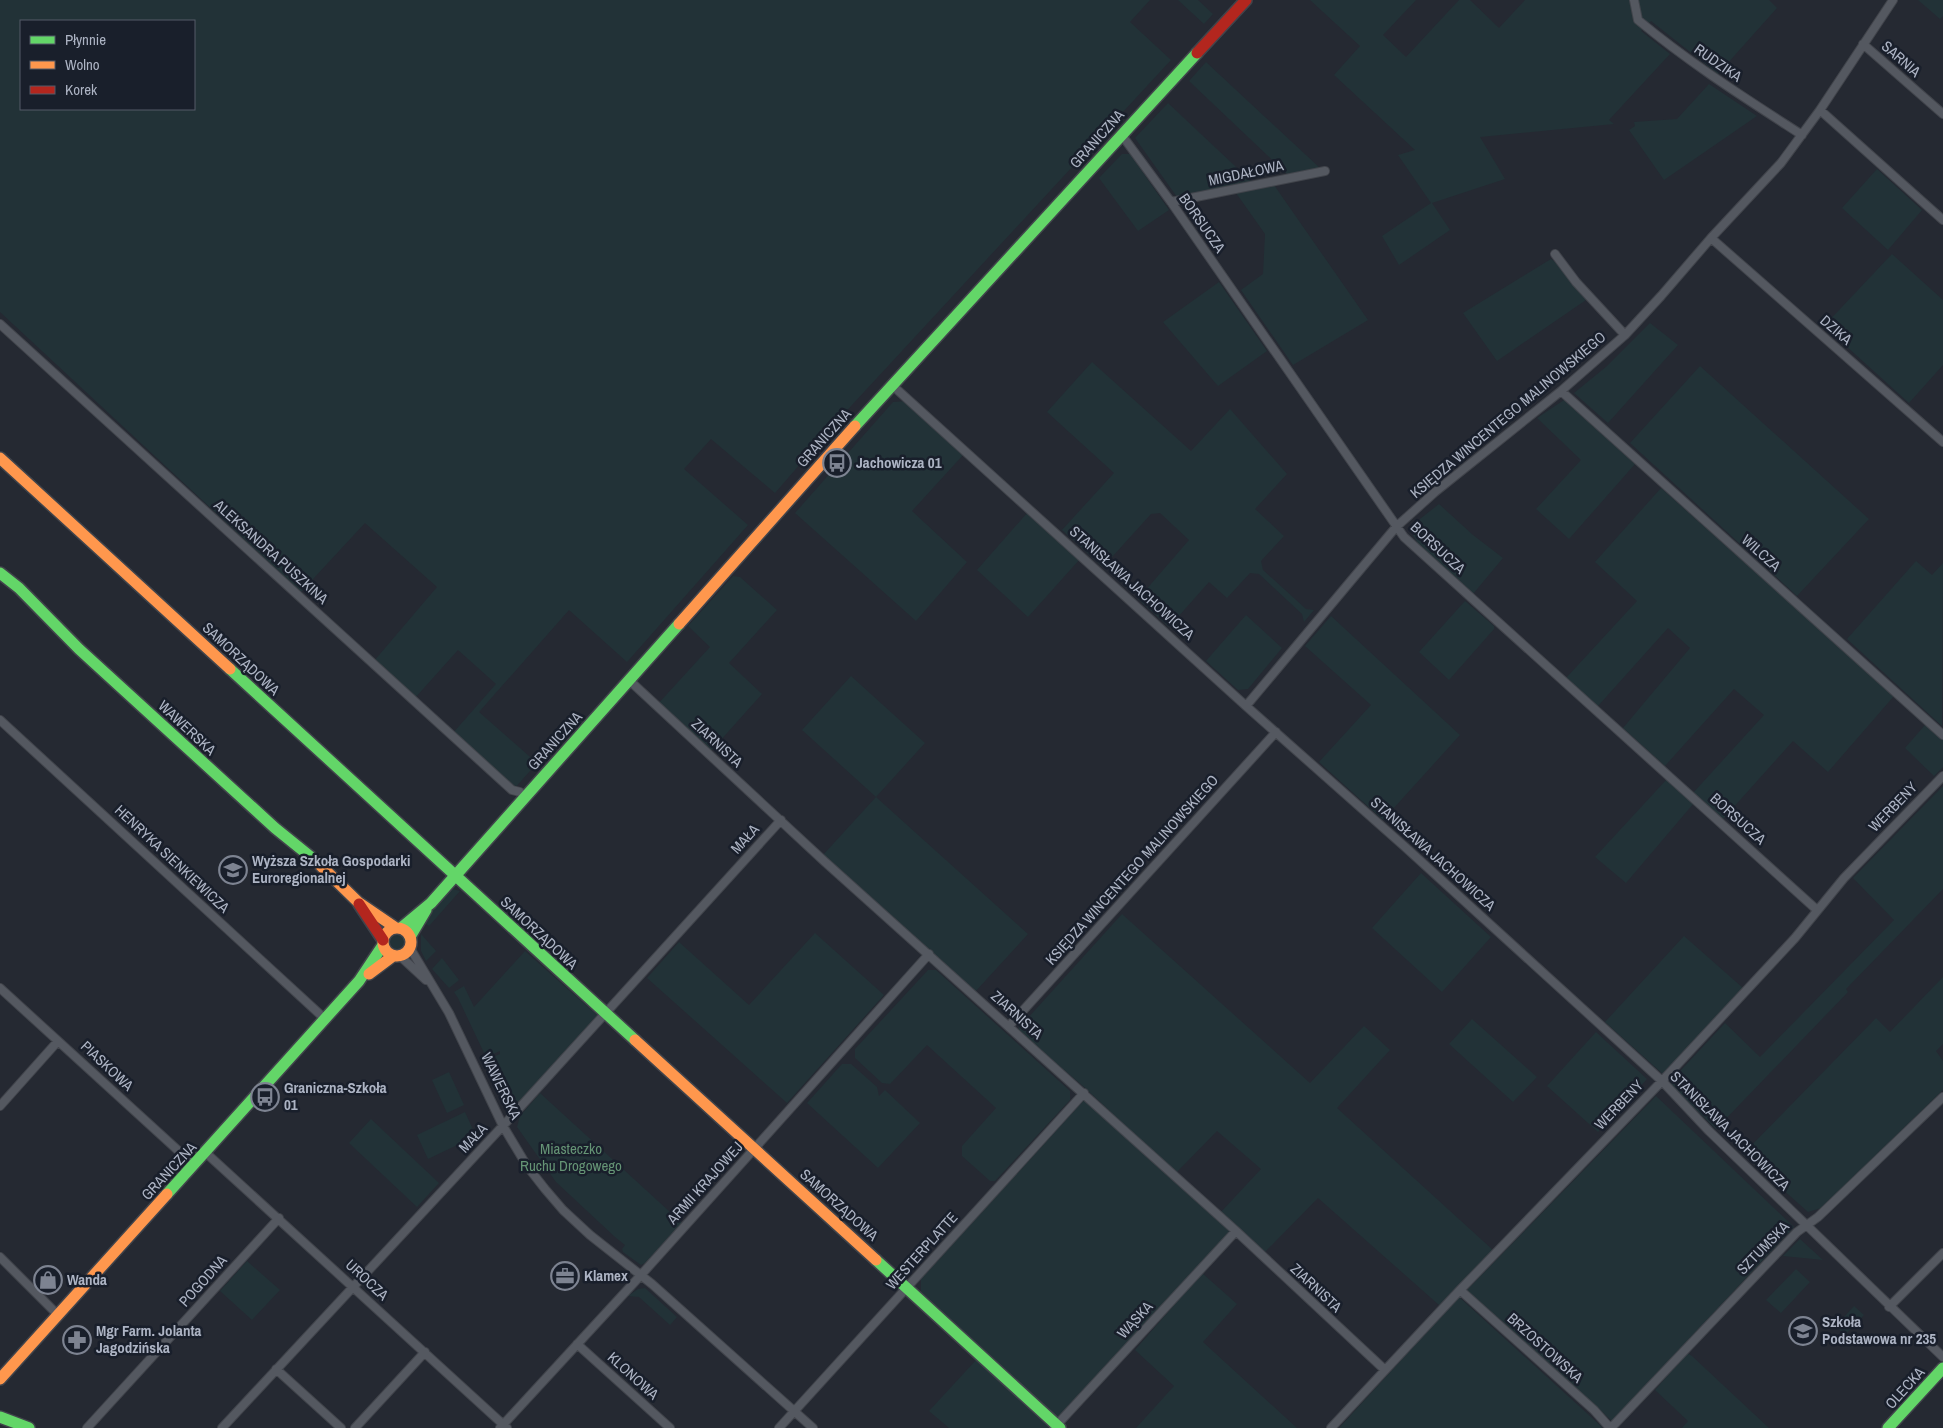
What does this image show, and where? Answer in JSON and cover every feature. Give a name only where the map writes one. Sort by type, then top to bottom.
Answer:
[{"type":"street","name":"GRANICZNA","points":[[398,928],[431,902],[455,876],[892,384],[1246,0]]},
{"type":"street","name":"RUDZIKA","points":[[1634,0],[1638,20],[1659,37],[1712,77],[1802,135]]},
{"type":"street","name":"KSIĘDZA WINCENTEGO MALINOWSKIEGO","points":[[1246,706],[1396,527],[1435,492],[1561,391],[1625,335],[1710,238],[1781,163],[1820,110],[1893,0]]},
{"type":"street","name":"SARNIA","points":[[1863,44],[1943,114]]},
{"type":"street","points":[[1820,110],[1943,220]]},
{"type":"street","name":"BORSUCZA","points":[[1121,134],[1171,202],[1404,537],[1817,910]]},
{"type":"street","name":"MIGDAŁOWA","points":[[1171,202],[1325,171]]},
{"type":"street","name":"DZIKA","points":[[1710,238],[1943,442]]},
{"type":"street","points":[[1555,254],[1576,282],[1625,335]]},
{"type":"street","name":"ALEKSANDRA PUSZKINA","points":[[0,324],[512,790],[520,792],[526,797]]},
{"type":"street","name":"STANISŁAWA JACHOWICZA","points":[[892,384],[1246,706],[1404,846],[1662,1082],[1805,1225],[1943,1357]]},
{"type":"street","name":"WILCZA","points":[[1561,391],[1943,735]]},
{"type":"street","name":"SAMORZĄDOWA","points":[[0,458],[605,1014],[908,1288],[1057,1427]]},
{"type":"street","name":"WAWERSKA","points":[[0,573],[19,588],[79,649],[275,828],[324,868],[358,902],[398,928]]},
{"type":"street","name":"ZIARNISTA","points":[[630,681],[1236,1231],[1385,1370]]},
{"type":"street","name":"HENRYKA SIENKIEWICZA","points":[[0,720],[325,1019]]},
{"type":"street","name":"KSIĘDZA WINCENTEGO MALINOWSKIEGO","points":[[1008,1026],[1276,732]]},
{"type":"street","name":"WERBENY","points":[[1331,1428],[1460,1290],[1662,1082],[1795,938],[1844,878],[1943,776]]},
{"type":"street","name":"MAŁA","points":[[222,1428],[503,1126],[781,820]]},
{"type":"street","name":"WAWERSKA","points":[[358,902],[383,943]]},
{"type":"street","name":"GRANICZNA","points":[[410,943],[431,902]]},
{"type":"street","points":[[398,928],[410,943],[406,953],[396,956],[385,950],[383,943],[388,932],[398,928]]},
{"type":"street","name":"GRANICZNA","points":[[0,1379],[206,1153],[359,981],[383,943]]},
{"type":"street","name":"WAWERSKA","points":[[410,943],[431,985],[449,1012],[503,1126],[527,1166],[563,1210],[590,1235],[641,1275],[813,1428]]},
{"type":"street","name":"ARMII KRAJOWEJ","points":[[504,1427],[929,954]]},
{"type":"street","name":"GRANICZNA","points":[[359,981],[396,956]]},
{"type":"street","name":"WAWERSKA","points":[[396,956],[431,985]]},
{"type":"street","name":"PIASKOWA","points":[[0,988],[194,1166]]},
{"type":"street","points":[[0,1106],[58,1041]]},
{"type":"street","name":"WESTERPLATTE","points":[[779,1428],[1084,1093]]},
{"type":"street","name":"SZTUMSKA","points":[[1610,1428],[1805,1225],[1818,1217],[1943,1097]]},
{"type":"street","name":"UROCZA","points":[[206,1153],[425,1352],[504,1427]]},
{"type":"street","name":"POGODNA","points":[[87,1428],[279,1218]]},
{"type":"street","name":"WĄSKA","points":[[1057,1427],[1236,1231]]},
{"type":"street","points":[[1889,1307],[1943,1253]]},
{"type":"street","points":[[0,1256],[58,1315]]},
{"type":"street","name":"BRZOSTOWSKA","points":[[1460,1290],[1594,1410],[1610,1428]]},
{"type":"street","name":"KLONOWA","points":[[577,1344],[670,1428]]},
{"type":"street","points":[[355,1428],[425,1352]]},
{"type":"street","name":"OLECKA","points":[[1888,1428],[1943,1368]]},
{"type":"street","points":[[276,1369],[341,1428]]},
{"type":"street","points":[[0,1417],[29,1428]]},
{"type":"green space","points":[[0,0],[1150,0],[1130,22],[1171,60],[840,418],[775,493],[711,439],[684,469],[748,525],[627,662],[569,610],[479,712],[537,763],[514,789],[453,733],[496,684],[458,650],[415,698],[374,661],[437,587],[365,523],[301,592],[0,312]]},
{"type":"green space","points":[[1178,0],[1198,0],[1213,14],[1204,24]]},
{"type":"green space","points":[[1310,0],[1416,0],[1383,35],[1406,57],[1459,0],[1470,0],[1499,28],[1525,0],[1769,0],[1777,8],[1718,74],[1651,21],[1641,31],[1670,54],[1609,120],[1614,124],[1480,137],[1505,179],[1432,203],[1450,230],[1399,265],[1382,236],[1431,203],[1398,155],[1415,150],[1334,75],[1360,46]]},
{"type":"green space","points":[[1918,0],[1943,0],[1943,16],[1940,19]]},
{"type":"green space","points":[[1206,62],[1321,169],[1288,175],[1189,81]]},
{"type":"green space","points":[[1709,84],[1757,116],[1664,180],[1629,130],[1635,126],[1634,122],[1677,119]]},
{"type":"green space","points":[[1168,103],[1252,182],[1177,197],[1135,138]]},
{"type":"green space","points":[[1122,154],[1130,154],[1169,210],[1138,231],[1099,178]]},
{"type":"green space","points":[[1877,169],[1922,210],[1888,250],[1842,208]]},
{"type":"green space","points":[[1274,185],[1368,320],[1293,365],[1241,290],[1263,274],[1265,234],[1236,193]]},
{"type":"green space","points":[[1892,254],[1943,300],[1943,365],[1909,403],[1824,326]]},
{"type":"green space","points":[[1551,259],[1558,264],[1586,300],[1497,361],[1463,313]]},
{"type":"green space","points":[[1219,282],[1267,351],[1218,386],[1163,322]]},
{"type":"green space","points":[[1650,323],[1678,345],[1608,423],[1574,393],[1607,366]]},
{"type":"green space","points":[[1092,362],[1191,451],[1230,409],[1287,474],[1255,509],[1284,536],[1261,561],[1263,570],[1306,609],[1314,610],[1304,622],[1302,614],[1259,574],[1250,573],[1227,598],[1209,582],[1169,627],[1138,599],[1189,540],[1160,513],[1151,514],[1103,567],[1062,530],[1114,473],[1047,412]]},
{"type":"green space","points":[[1700,366],[1869,519],[1797,596],[1630,443]]},
{"type":"green space","points":[[1564,400],[1635,464],[1569,539],[1536,509],[1581,460],[1537,418]]},
{"type":"green space","points":[[907,401],[964,454],[912,511],[967,562],[916,621],[795,513],[893,402]]},
{"type":"green space","points":[[1661,488],[1894,696],[1828,772],[1793,741],[1723,819],[1693,793],[1764,715],[1734,689],[1665,766],[1623,728],[1690,648],[1668,628],[1598,706],[1566,678],[1637,601],[1595,562]]},
{"type":"green space","points":[[1439,504],[1473,535],[1503,558],[1473,594],[1420,547],[1413,535],[1420,519]]},
{"type":"green space","points":[[1028,512],[1080,559],[1028,617],[977,570]]},
{"type":"green space","points":[[1916,561],[1932,575],[1943,563],[1942,726],[1847,639]]},
{"type":"green space","points":[[733,576],[740,577],[777,610],[729,663],[762,694],[710,752],[657,705],[710,647],[688,626]]},
{"type":"green space","points":[[1465,601],[1494,626],[1494,629],[1449,680],[1419,652]]},
{"type":"green space","points":[[1246,615],[1282,648],[1248,689],[1238,690],[1206,661]]},
{"type":"green space","points":[[1331,616],[1460,735],[1383,820],[1319,762],[1371,705],[1305,646]]},
{"type":"green space","points":[[851,676],[925,743],[876,797],[802,730]]},
{"type":"green space","points":[[1926,724],[1943,739],[1943,767],[1934,776],[1905,748]]},
{"type":"green space","points":[[1667,779],[1694,803],[1626,883],[1595,857]]},
{"type":"green space","points":[[1943,786],[1943,889],[1846,989],[1848,992],[1716,1129],[1669,1083],[1725,1023],[1760,1057],[1894,920],[1853,878]]},
{"type":"green space","points":[[876,797],[1028,934],[975,992],[823,855]]},
{"type":"green space","points":[[1421,873],[1491,937],[1442,992],[1372,928]]},
{"type":"green space","points":[[453,889],[460,891],[429,926],[423,922],[446,893]]},
{"type":"green space","points":[[1122,914],[1310,1083],[1364,1026],[1390,1050],[1337,1108],[1494,1251],[1439,1305],[1318,1198],[1264,1253],[1220,1213],[1261,1169],[1217,1131],[1176,1173],[1083,1086],[1017,1030]]},
{"type":"green space","points":[[397,931],[404,934],[407,941],[404,948],[397,951],[390,948],[387,941],[390,934]]},
{"type":"green space","points":[[815,933],[884,995],[787,1103],[647,978],[679,942],[749,1005]]},
{"type":"green space","points":[[421,934],[436,951],[426,961],[421,951]]},
{"type":"green space","points":[[1684,936],[1743,988],[1664,1075],[1605,1022]]},
{"type":"green space","points":[[525,951],[598,1016],[522,1100],[508,1105],[488,1059],[500,1054],[500,1051],[486,1057],[454,992],[464,986],[474,1007]]},
{"type":"green space","points":[[442,958],[459,980],[449,988],[432,969]]},
{"type":"green space","points":[[928,970],[936,970],[1070,1091],[1070,1100],[995,1181],[990,1181],[962,1156],[962,1146],[996,1108],[927,1045],[890,1084],[882,1083],[855,1058],[855,1049]]},
{"type":"green space","points":[[1943,977],[1943,1044],[1936,1051],[1943,1061],[1943,1090],[1821,1208],[1808,1212],[1743,1154],[1876,1018],[1890,1032]]},
{"type":"green space","points":[[1472,1019],[1537,1077],[1513,1102],[1449,1044]]},
{"type":"green space","points":[[1596,1032],[1647,1079],[1598,1132],[1547,1086]]},
{"type":"green space","points":[[842,1064],[851,1064],[877,1087],[879,1096],[885,1090],[920,1123],[878,1168],[807,1103]]},
{"type":"green space","points":[[449,1072],[464,1105],[447,1113],[432,1080]]},
{"type":"green space","name":"Miasteczko Ruchu Drogowego","points":[[540,1093],[682,1223],[645,1263],[641,1265],[623,1252],[622,1249],[625,1245],[556,1182],[517,1127],[520,1116]]},
{"type":"green space","points":[[1656,1096],[1794,1227],[1612,1421],[1467,1290]]},
{"type":"green space","points":[[1085,1099],[1230,1231],[1057,1419],[921,1294],[921,1279]]},
{"type":"green space","points":[[465,1112],[476,1136],[428,1159],[417,1135]]},
{"type":"green space","points":[[371,1119],[439,1183],[417,1207],[349,1143]]},
{"type":"green space","points":[[1800,1239],[1823,1260],[1783,1256]]},
{"type":"green space","points":[[247,1261],[280,1290],[252,1320],[220,1291]]},
{"type":"green space","points":[[1796,1269],[1810,1282],[1781,1313],[1766,1300]]},
{"type":"green space","points":[[1202,1273],[1237,1304],[1203,1342],[1297,1428],[1136,1428],[1174,1386],[1135,1350]]},
{"type":"green space","points":[[645,1288],[677,1317],[670,1325],[639,1297],[628,1296],[638,1289]]},
{"type":"green space","points":[[1459,1297],[1602,1427],[1339,1428]]},
{"type":"green space","points":[[1854,1306],[1864,1315],[1845,1335],[1836,1326]]},
{"type":"green space","points":[[1687,1353],[1769,1428],[1682,1428],[1688,1421],[1655,1390]]},
{"type":"green space","points":[[977,1359],[1050,1426],[1048,1428],[949,1428],[929,1411]]},
{"type":"traffic: fast","points":[[855,426],[1197,53]]},
{"type":"traffic: fast","points":[[0,573],[19,588],[79,649],[275,828],[317,862]]},
{"type":"traffic: fast","points":[[401,928],[431,903],[679,624]]},
{"type":"traffic: fast","points":[[230,669],[635,1040]]},
{"type":"traffic: fast","points":[[410,937],[426,910]]},
{"type":"traffic: fast","points":[[167,1194],[359,981],[383,945]]},
{"type":"traffic: fast","points":[[876,1260],[1060,1428]]},
{"type":"traffic: fast","points":[[1888,1428],[1943,1368]]},
{"type":"traffic: fast","points":[[0,1417],[29,1428]]},
{"type":"traffic: slow","points":[[679,624],[855,426]]},
{"type":"traffic: slow","points":[[0,458],[230,669]]},
{"type":"traffic: slow","points":[[317,862],[358,902],[396,928]]},
{"type":"traffic: slow","points":[[397,928],[407,932],[411,942],[407,952],[397,956],[387,952],[383,942],[387,932],[397,928]]},
{"type":"traffic: slow","points":[[369,974],[393,956]]},
{"type":"traffic: slow","points":[[635,1040],[876,1260]]},
{"type":"traffic: slow","points":[[0,1379],[167,1194]]},
{"type":"traffic: jam","points":[[1197,53],[1246,0]]},
{"type":"traffic: jam","points":[[359,904],[383,940]]},
{"type":"place","name":"Jachowicza 01","points":[[837,463]]},
{"type":"place","name":"Wyższa Szkoła Gospodarki Euroregionalnej","points":[[233,870]]},
{"type":"place","name":"Graniczna-Szkoła 01","points":[[265,1097]]},
{"type":"place","name":"Klamex","points":[[565,1276]]},
{"type":"place","name":"Wanda","points":[[48,1280]]},
{"type":"place","name":"Szkoła Podstawowa nr 235","points":[[1803,1331]]},
{"type":"place","name":"Mgr Farm. Jolanta Jagodzińska","points":[[77,1340]]}]
